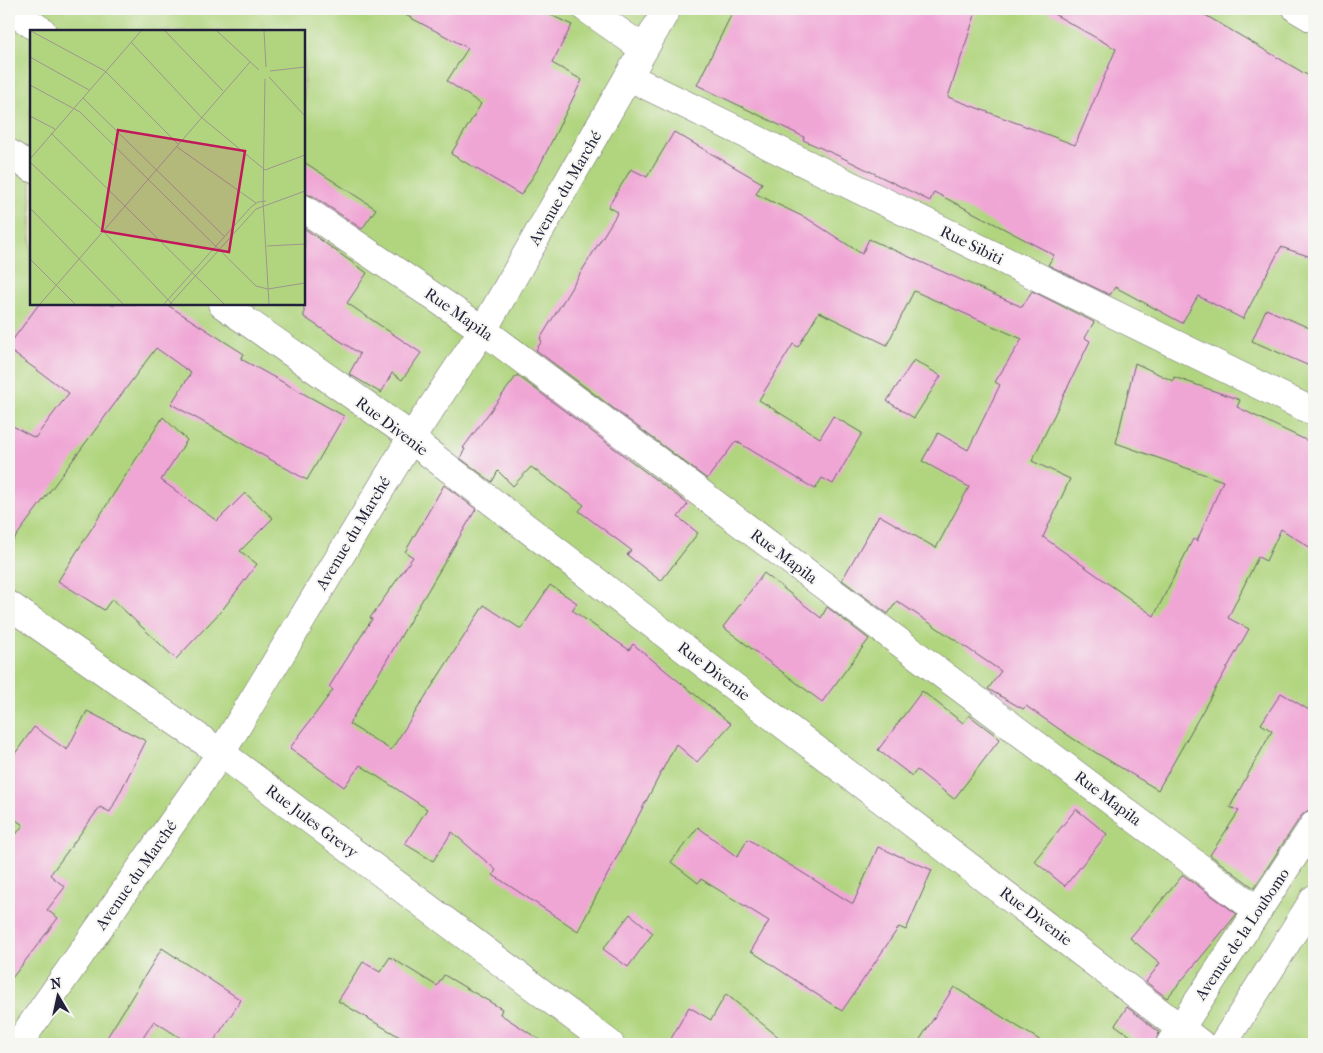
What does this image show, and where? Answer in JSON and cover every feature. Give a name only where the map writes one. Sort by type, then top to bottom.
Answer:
[{"type":"street","points":[[9,9],[40,30]]},
{"type":"street","points":[[587,9],[644,49]]},
{"type":"street","name":"Avenue du Marché","points":[[18,1044],[221,753],[412,437],[483,330],[667,9]]},
{"type":"street","points":[[1297,9],[1314,19]]},
{"type":"street","name":"Rue Sibiti","points":[[629,77],[1314,412]]},
{"type":"street","points":[[9,152],[30,167]]},
{"type":"street","name":"Rue Mapila","points":[[305,210],[483,330],[1258,911]]},
{"type":"street","name":"Rue Divenie","points":[[223,305],[412,437],[422,448],[1175,1036],[1202,1044]]},
{"type":"street","name":"Rue Jules Grevy","points":[[9,605],[221,753],[610,1044]]},
{"type":"street","name":"Avenue de la Loubomo","points":[[1175,1036],[1314,825]]},
{"type":"street","points":[[1223,1044],[1314,899]]},
{"type":"green space","points":[[9,9],[1314,9],[1314,1044],[9,1044]]},
{"type":"building","points":[[394,9],[538,9],[572,25],[552,63],[582,80],[539,167],[521,195],[451,154],[481,104],[447,81],[468,48]]},
{"type":"building","points":[[734,9],[977,9],[948,97],[1075,145],[1116,49],[1045,9],[1195,9],[1314,79],[1314,258],[1281,247],[1243,319],[1198,296],[1182,323],[1115,287],[1110,295],[1048,265],[1054,255],[934,192],[930,201],[803,140],[804,137],[697,85]]},
{"type":"building","points":[[674,132],[762,183],[756,194],[808,219],[862,254],[869,239],[1022,307],[1032,291],[1094,322],[1085,338],[1090,341],[1032,461],[1070,479],[1043,537],[1154,616],[1193,539],[1197,541],[1223,481],[1116,443],[1135,363],[1173,381],[1174,377],[1240,400],[1237,407],[1314,444],[1314,550],[1281,529],[1266,561],[1258,557],[1228,618],[1249,629],[1158,790],[1075,740],[1026,706],[1023,709],[988,689],[1001,671],[897,601],[888,614],[842,580],[879,515],[936,548],[969,487],[922,461],[938,433],[968,450],[1000,385],[995,382],[1022,339],[914,291],[887,345],[819,312],[798,347],[793,344],[759,400],[820,438],[833,416],[862,433],[833,484],[822,478],[815,489],[736,441],[707,479],[536,350],[542,341],[540,339],[618,212],[608,207],[631,169],[647,177]]},
{"type":"building","points":[[305,163],[376,209],[362,229],[313,196],[305,194]]},
{"type":"building","points":[[305,229],[367,273],[347,303],[421,353],[402,380],[392,373],[381,393],[349,374],[360,354],[304,317]]},
{"type":"building","points":[[38,305],[168,305],[244,354],[241,359],[344,416],[307,480],[171,404],[191,373],[156,348],[9,546],[9,424],[35,438],[69,393],[9,350],[9,345]]},
{"type":"building","points":[[1266,309],[1314,330],[1314,368],[1252,341]]},
{"type":"building","points":[[914,360],[941,376],[914,418],[887,401]]},
{"type":"building","points":[[517,375],[688,504],[678,517],[698,533],[661,581],[627,555],[631,550],[579,511],[584,505],[531,467],[513,486],[498,471],[492,482],[460,458],[465,449],[463,448]]},
{"type":"building","points":[[163,417],[187,440],[161,480],[217,521],[245,493],[273,518],[240,551],[257,564],[223,609],[176,659],[112,599],[104,610],[58,581]]},
{"type":"building","points":[[444,485],[476,509],[349,724],[391,750],[484,605],[521,629],[550,585],[577,603],[572,610],[629,650],[633,644],[731,724],[697,762],[676,744],[578,931],[493,875],[496,870],[452,832],[433,861],[405,844],[427,809],[360,765],[344,787],[290,748],[333,690],[329,687],[372,619],[370,618],[413,557],[405,552]]},
{"type":"building","points":[[764,573],[821,618],[827,607],[869,639],[822,702],[723,627]]},
{"type":"building","points":[[922,691],[963,723],[969,715],[1000,739],[954,799],[917,770],[912,776],[878,750]]},
{"type":"building","points":[[1281,693],[1314,713],[1314,809],[1307,811],[1301,816],[1254,888],[1210,855],[1239,811],[1230,807],[1272,731],[1261,724]]},
{"type":"building","points":[[87,711],[146,741],[110,812],[100,807],[50,875],[65,887],[47,910],[58,918],[9,982],[9,844],[23,825],[9,815],[9,762],[34,727],[67,750]]},
{"type":"building","points":[[1076,809],[1107,834],[1065,886],[1034,861]]},
{"type":"building","points":[[698,827],[737,857],[748,839],[853,904],[878,847],[932,870],[906,930],[899,927],[842,1011],[751,951],[769,921],[701,879],[698,883],[671,862]]},
{"type":"building","points":[[1183,875],[1237,914],[1167,998],[1146,982],[1160,963],[1130,938]]},
{"type":"building","points":[[630,914],[653,933],[628,967],[603,949]]},
{"type":"building","points":[[162,948],[241,1000],[212,1044],[190,1044],[154,1021],[139,1044],[103,1044]]},
{"type":"building","points":[[390,957],[437,986],[444,975],[502,1009],[500,1014],[546,1044],[412,1044],[338,1001],[363,962],[380,972]]},
{"type":"building","points":[[954,987],[1046,1044],[917,1044]]},
{"type":"building","points":[[726,994],[787,1044],[668,1044],[689,1007],[711,1020]]},
{"type":"building","points":[[1127,1007],[1159,1032],[1155,1044],[1142,1044],[1115,1025]]}]
